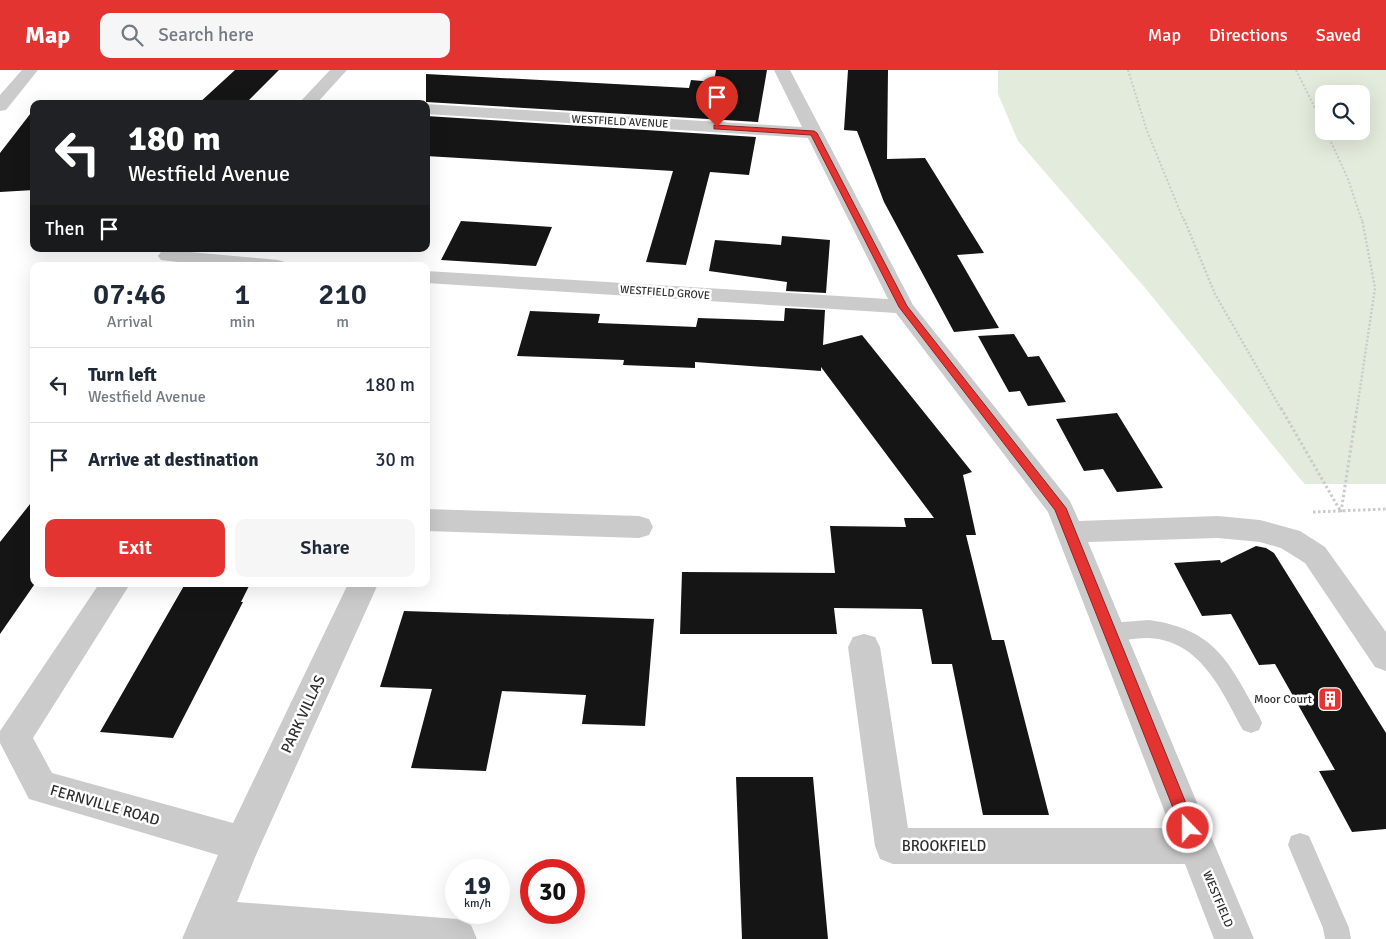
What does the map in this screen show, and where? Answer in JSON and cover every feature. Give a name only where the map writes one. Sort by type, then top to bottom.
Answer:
[{"type":"street","points":[[0,106],[30,70]]},
{"type":"street","points":[[309,100],[339,70]]},
{"type":"street","name":"WESTFIELD","points":[[782,70],[903,307],[1060,508],[1234,939]]},
{"type":"street","name":"WESTFIELD AVENUE","points":[[430,110],[814,133]]},
{"type":"street","points":[[171,253],[245,262]]},
{"type":"street","name":"WESTFIELD GROVE","points":[[430,277],[903,307]]},
{"type":"street","points":[[430,520],[639,527]]},
{"type":"street","points":[[1070,532],[1218,527],[1260,531],[1290,539],[1315,555],[1386,657]]},
{"type":"street","name":"FERNVILLE ROAD","points":[[113,587],[14,737],[41,787],[242,844]]},
{"type":"street","name":"PARK VILLAS","points":[[242,844],[362,587]]},
{"type":"street","name":"BROOKFIELD","points":[[864,647],[893,846],[1195,846]]},
{"type":"street","points":[[242,844],[207,929],[457,939]]},
{"type":"lane","points":[[1110,632],[1148,629],[1174,633],[1193,641],[1216,662],[1251,723]]},
{"type":"lane","points":[[1300,845],[1336,928],[1338,939]]},
{"type":"path","points":[[1128,70],[1147,131],[1214,294],[1341,512],[1375,288],[1365,228],[1348,179],[1330,140]]},
{"type":"path","points":[[1296,70],[1315,108]]},
{"type":"green space","points":[[998,70],[1386,70],[1386,484],[1305,484],[1146,289],[1018,141],[998,94]]},
{"type":"building","points":[[235,70],[279,70],[249,100],[202,100]]},
{"type":"building","points":[[716,70],[767,70],[758,122],[430,102],[430,100],[426,100],[426,74],[689,88],[691,80],[714,82]]},
{"type":"building","points":[[848,70],[888,70],[887,159],[925,158],[984,253],[957,255],[999,328],[954,332],[884,202],[857,131],[844,130]]},
{"type":"building","points":[[30,114],[30,190],[0,192],[0,153]]},
{"type":"building","points":[[430,116],[756,137],[749,175],[710,172],[686,265],[646,262],[673,171],[430,156]]},
{"type":"building","points":[[461,221],[552,227],[536,266],[441,260]]},
{"type":"building","points":[[782,236],[830,240],[826,293],[786,291],[787,282],[709,271],[715,240],[781,245]]},
{"type":"building","points":[[785,308],[825,310],[823,345],[862,335],[972,472],[963,475],[976,535],[966,535],[992,640],[1004,640],[1049,815],[983,815],[952,664],[932,664],[922,609],[834,608],[837,634],[680,634],[682,572],[835,573],[830,526],[906,527],[904,518],[934,518],[821,367],[821,371],[695,362],[695,368],[623,365],[624,360],[517,356],[530,311],[600,314],[598,323],[696,327],[698,318],[784,321]]},
{"type":"building","points":[[1014,334],[1028,357],[1039,356],[1066,402],[1028,406],[1020,391],[1009,392],[978,336]]},
{"type":"building","points":[[1117,413],[1163,488],[1117,492],[1103,469],[1084,471],[1056,419]]},
{"type":"building","points":[[30,504],[30,587],[33,587],[0,634],[0,542]]},
{"type":"building","name":"Moor Court","points":[[1256,546],[1266,548],[1274,553],[1386,733],[1386,829],[1352,832],[1319,771],[1335,770],[1275,664],[1259,665],[1231,614],[1202,616],[1174,563],[1220,560],[1221,563]]},
{"type":"building","points":[[183,587],[248,587],[241,602],[243,602],[173,738],[100,732]]},
{"type":"building","points":[[404,611],[654,619],[645,726],[582,724],[586,695],[502,691],[486,771],[411,768],[432,689],[380,687]]},
{"type":"building","points":[[736,777],[813,777],[828,939],[742,939]]},
{"type":"place","name":"Moor Court","points":[[1330,699]]},
{"type":"route","points":[[717,127],[814,133],[903,307],[1060,508],[1188,828]]}]
